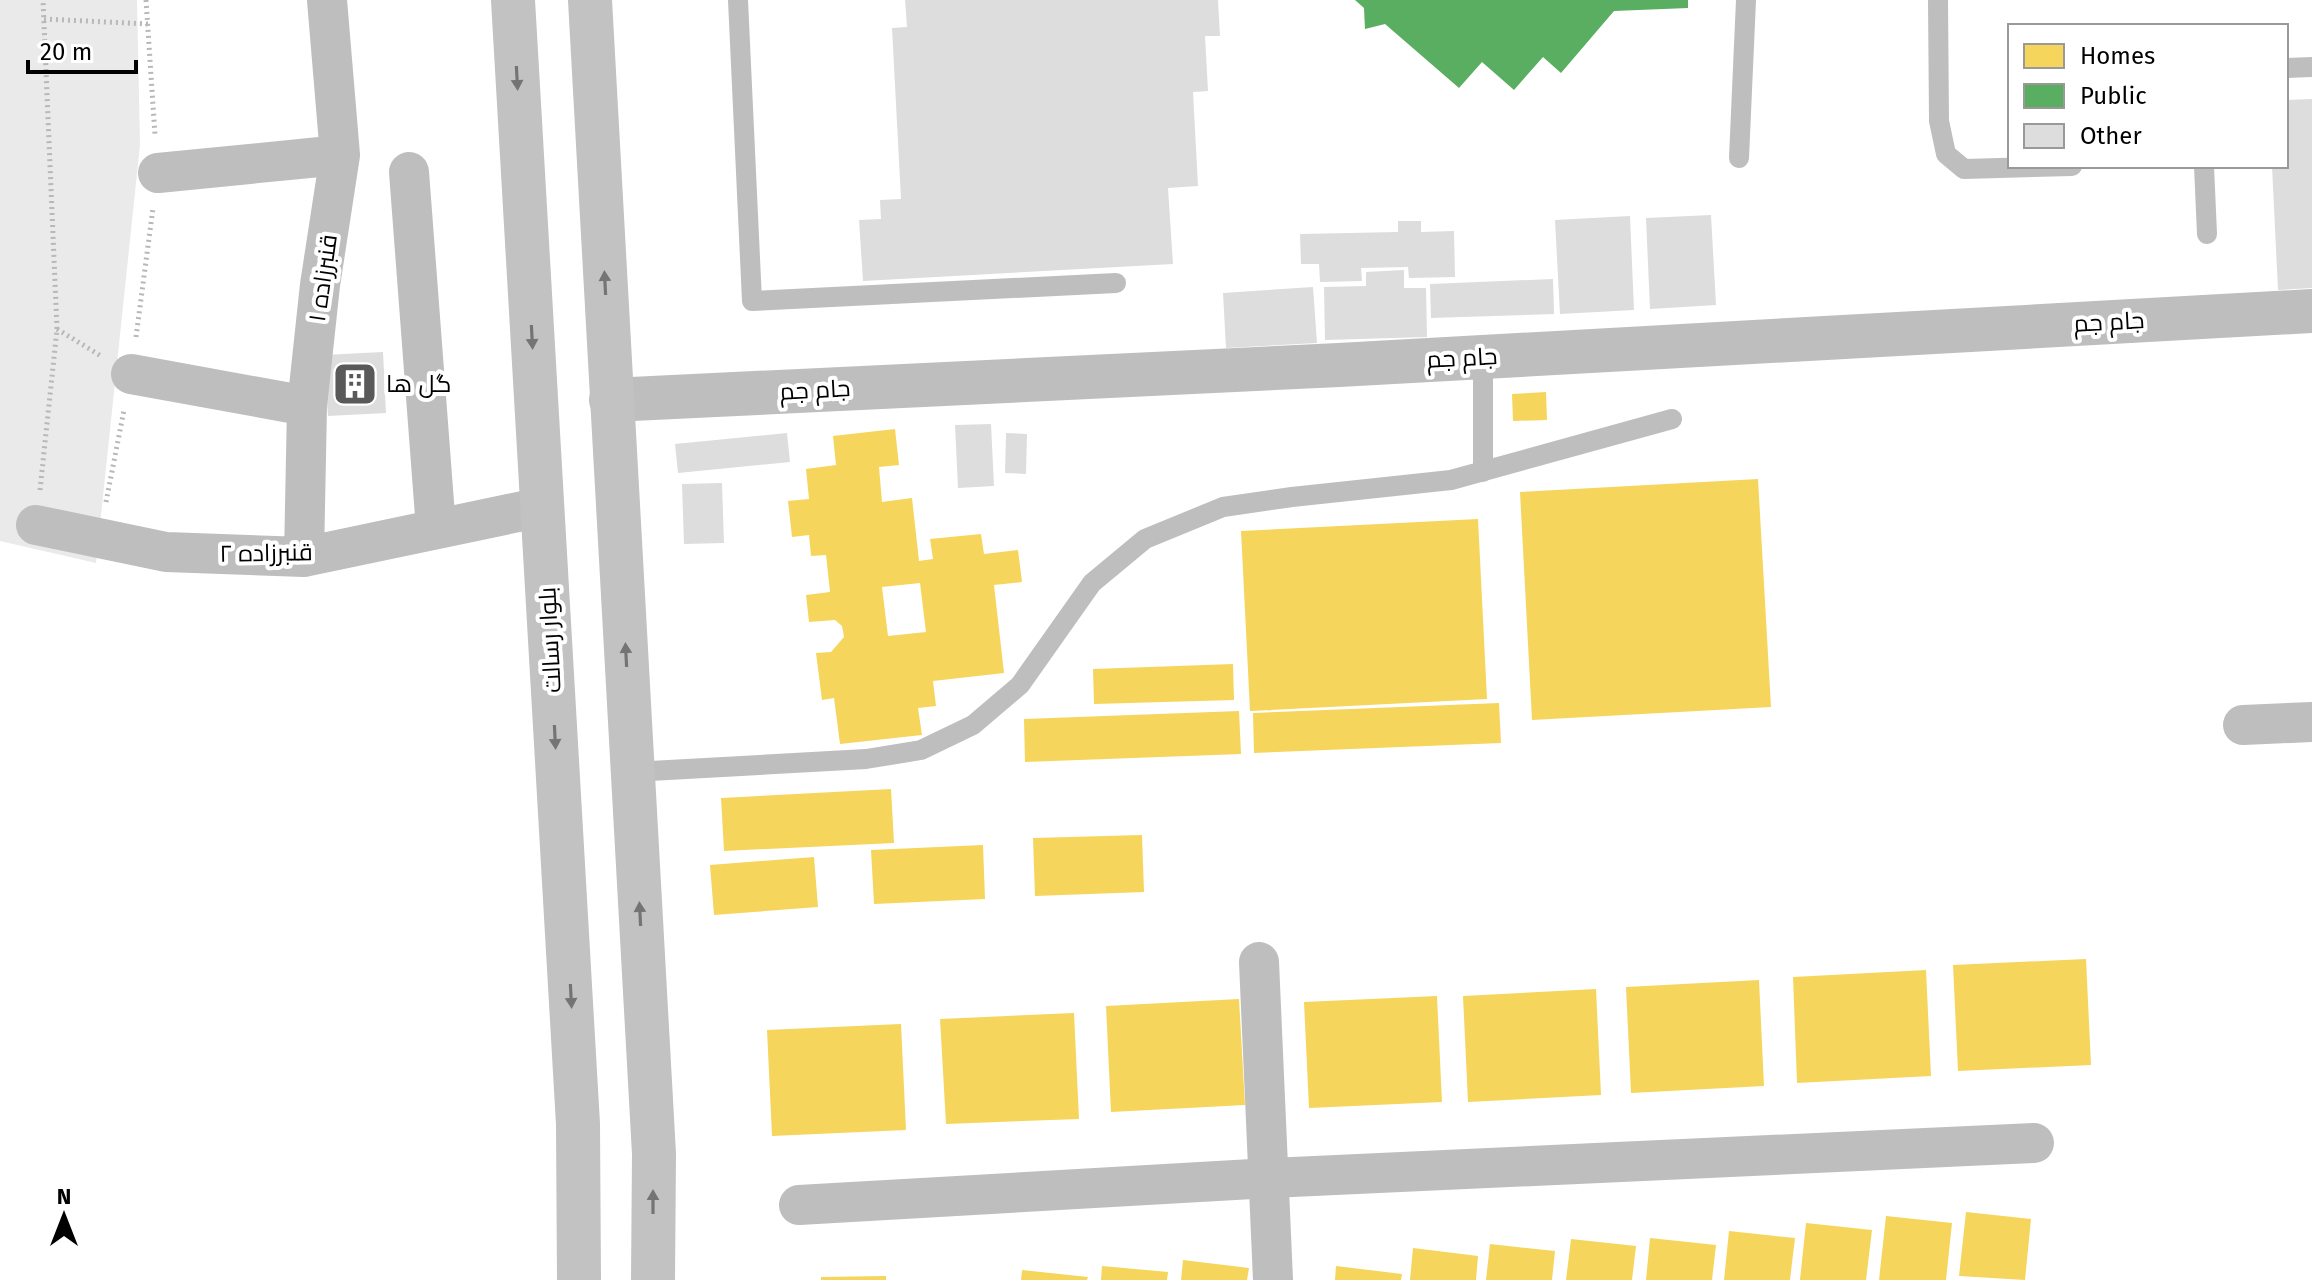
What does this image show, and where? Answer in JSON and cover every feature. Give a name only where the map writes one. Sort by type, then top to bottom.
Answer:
[{"type":"main road","name":"بلوار رسالت","points":[[513,0],[579,1140],[579,1280]]},
{"type":"main road","points":[[590,0],[654,1154],[653,1280]]},
{"type":"street","name":"قنبرزاده ۱","points":[[304,557],[307,406],[320,285],[340,155],[327,0]]},
{"type":"street","points":[[158,173],[340,155]]},
{"type":"street","points":[[409,172],[436,529]]},
{"type":"street","name":"جام جم","points":[[611,400],[1483,357],[2312,311]]},
{"type":"street","points":[[131,374],[307,406]]},
{"type":"street","name":"قنبرزاده ۲","points":[[36,525],[166,552],[304,557],[542,507]]},
{"type":"street","points":[[2243,725],[2312,722]]},
{"type":"street","points":[[1259,962],[1273,1280]]},
{"type":"street","points":[[799,1205],[1270,1178],[2034,1143]]},
{"type":"lane","points":[[738,0],[752,301],[1116,283]]},
{"type":"lane","points":[[1739,158],[1746,0]]},
{"type":"lane","points":[[1938,0],[1939,121],[1946,154],[1964,169],[2008,168]]},
{"type":"lane","points":[[2288,68],[2312,67]]},
{"type":"lane","points":[[2204,168],[2207,234]]},
{"type":"lane","points":[[1483,357],[1483,472]]},
{"type":"lane","points":[[632,772],[866,759],[921,750],[973,725],[1020,685],[1092,583],[1145,539],[1223,507],[1451,480],[1672,419]]},
{"type":"path","points":[[36,525],[57,329],[43,0]]},
{"type":"path","points":[[98,539],[131,374],[158,173],[146,0]]},
{"type":"path","points":[[44,19],[148,24]]},
{"type":"path","points":[[57,329],[131,374]]},
{"type":"shaded area","points":[[0,0],[137,0],[140,145],[96,563],[0,541]]},
{"type":"building: Homes","points":[[1546,392],[1547,420],[1513,421],[1512,394]]},
{"type":"building: Homes","points":[[895,429],[899,465],[879,467],[882,502],[912,498],[919,561],[933,559],[930,539],[981,534],[984,554],[1018,550],[1022,582],[994,585],[1004,673],[933,681],[936,706],[918,708],[922,735],[840,744],[834,698],[822,700],[816,653],[831,652],[844,637],[842,626],[835,620],[809,622],[806,595],[830,592],[826,555],[811,556],[809,535],[792,537],[788,501],[809,499],[806,469],[836,465],[833,436]],"holes":[[[920,583],[926,632],[888,636],[882,587]]]},
{"type":"building: Homes","points":[[1758,479],[1771,707],[1532,720],[1520,492]]},
{"type":"building: Homes","points":[[1478,519],[1487,699],[1250,711],[1241,531]]},
{"type":"building: Homes","points":[[1233,664],[1234,700],[1094,704],[1093,669]]},
{"type":"building: Homes","points":[[1499,703],[1501,743],[1254,753],[1253,713]]},
{"type":"building: Homes","points":[[1239,711],[1241,754],[1025,762],[1024,719]]},
{"type":"building: Homes","points":[[891,789],[894,843],[724,851],[721,798]]},
{"type":"building: Homes","points":[[1142,835],[1144,892],[1035,896],[1033,838]]},
{"type":"building: Homes","points":[[983,845],[985,899],[874,904],[871,850]]},
{"type":"building: Homes","points":[[814,857],[818,907],[714,915],[710,865]]},
{"type":"building: Homes","points":[[2086,959],[2091,1065],[1958,1071],[1953,965]]},
{"type":"building: Homes","points":[[1926,970],[1931,1076],[1797,1083],[1793,977]]},
{"type":"building: Homes","points":[[1759,980],[1764,1086],[1631,1093],[1626,987]]},
{"type":"building: Homes","points":[[1596,989],[1601,1095],[1468,1102],[1463,996]]},
{"type":"building: Homes","points":[[1437,996],[1442,1102],[1309,1108],[1304,1002]]},
{"type":"building: Homes","points":[[1239,999],[1245,1105],[1111,1112],[1106,1006]]},
{"type":"building: Homes","points":[[1074,1013],[1079,1119],[946,1124],[940,1019]]},
{"type":"building: Homes","points":[[901,1024],[906,1130],[772,1136],[767,1030]]},
{"type":"building: Homes","points":[[1966,1212],[2031,1219],[2025,1280],[1959,1276]]},
{"type":"building: Homes","points":[[1886,1216],[1952,1223],[1946,1280],[1879,1280]]},
{"type":"building: Homes","points":[[1806,1223],[1872,1230],[1866,1280],[1800,1280]]},
{"type":"building: Homes","points":[[1729,1231],[1795,1238],[1790,1280],[1724,1280]]},
{"type":"building: Homes","points":[[1650,1238],[1716,1245],[1712,1280],[1646,1280]]},
{"type":"building: Homes","points":[[1571,1239],[1636,1246],[1632,1280],[1566,1280]]},
{"type":"building: Homes","points":[[1490,1244],[1555,1251],[1552,1280],[1486,1280]]},
{"type":"building: Homes","points":[[1413,1248],[1478,1256],[1476,1280],[1410,1280]]},
{"type":"building: Homes","points":[[1183,1260],[1249,1268],[1247,1280],[1181,1280]]},
{"type":"building: Homes","points":[[1102,1266],[1168,1272],[1167,1280],[1101,1280]]},
{"type":"building: Homes","points":[[1336,1266],[1402,1274],[1401,1280],[1335,1280]]},
{"type":"building: Homes","points":[[1022,1270],[1088,1277],[1087,1280],[1021,1280]]},
{"type":"building: Homes","points":[[886,1276],[886,1280],[821,1280],[821,1277]]},
{"type":"building: Public","points":[[1355,0],[1688,0],[1688,8],[1614,11],[1561,73],[1543,57],[1514,90],[1482,62],[1459,88],[1385,24],[1365,29],[1364,8]]},
{"type":"building: Other","points":[[905,0],[1218,0],[1220,36],[1205,36],[1208,91],[1193,92],[1198,186],[1168,188],[1173,264],[863,281],[859,220],[881,219],[880,200],[901,199],[892,28],[907,27]]},
{"type":"building: Other","points":[[2312,99],[2312,288],[2278,290],[2272,168],[2288,168],[2288,100]]},
{"type":"building: Other","points":[[1711,215],[1716,305],[1650,309],[1646,218]]},
{"type":"building: Other","points":[[1630,216],[1634,310],[1560,314],[1555,220]]},
{"type":"building: Other","points":[[1398,221],[1421,221],[1421,232],[1454,231],[1455,277],[1409,278],[1408,267],[1361,268],[1362,281],[1320,282],[1319,264],[1301,264],[1300,234],[1398,232]]},
{"type":"building: Other","points":[[1404,270],[1404,288],[1426,288],[1427,337],[1325,340],[1324,287],[1366,286],[1366,272]]},
{"type":"building: Other","points":[[1553,279],[1554,314],[1431,318],[1430,284]]},
{"type":"building: Other","points":[[1313,287],[1317,343],[1226,348],[1223,293]]},
{"type":"building: Other","name":"گل ها","points":[[383,352],[386,413],[328,416],[324,355]]},
{"type":"building: Other","points":[[991,424],[994,486],[958,488],[955,425]]},
{"type":"building: Other","points":[[787,433],[790,462],[678,473],[675,444]]},
{"type":"building: Other","points":[[1006,433],[1027,434],[1026,474],[1005,473]]},
{"type":"building: Other","points":[[722,483],[724,543],[684,544],[682,484]]},
{"type":"place","name":"گل ها","points":[[355,384]]}]
